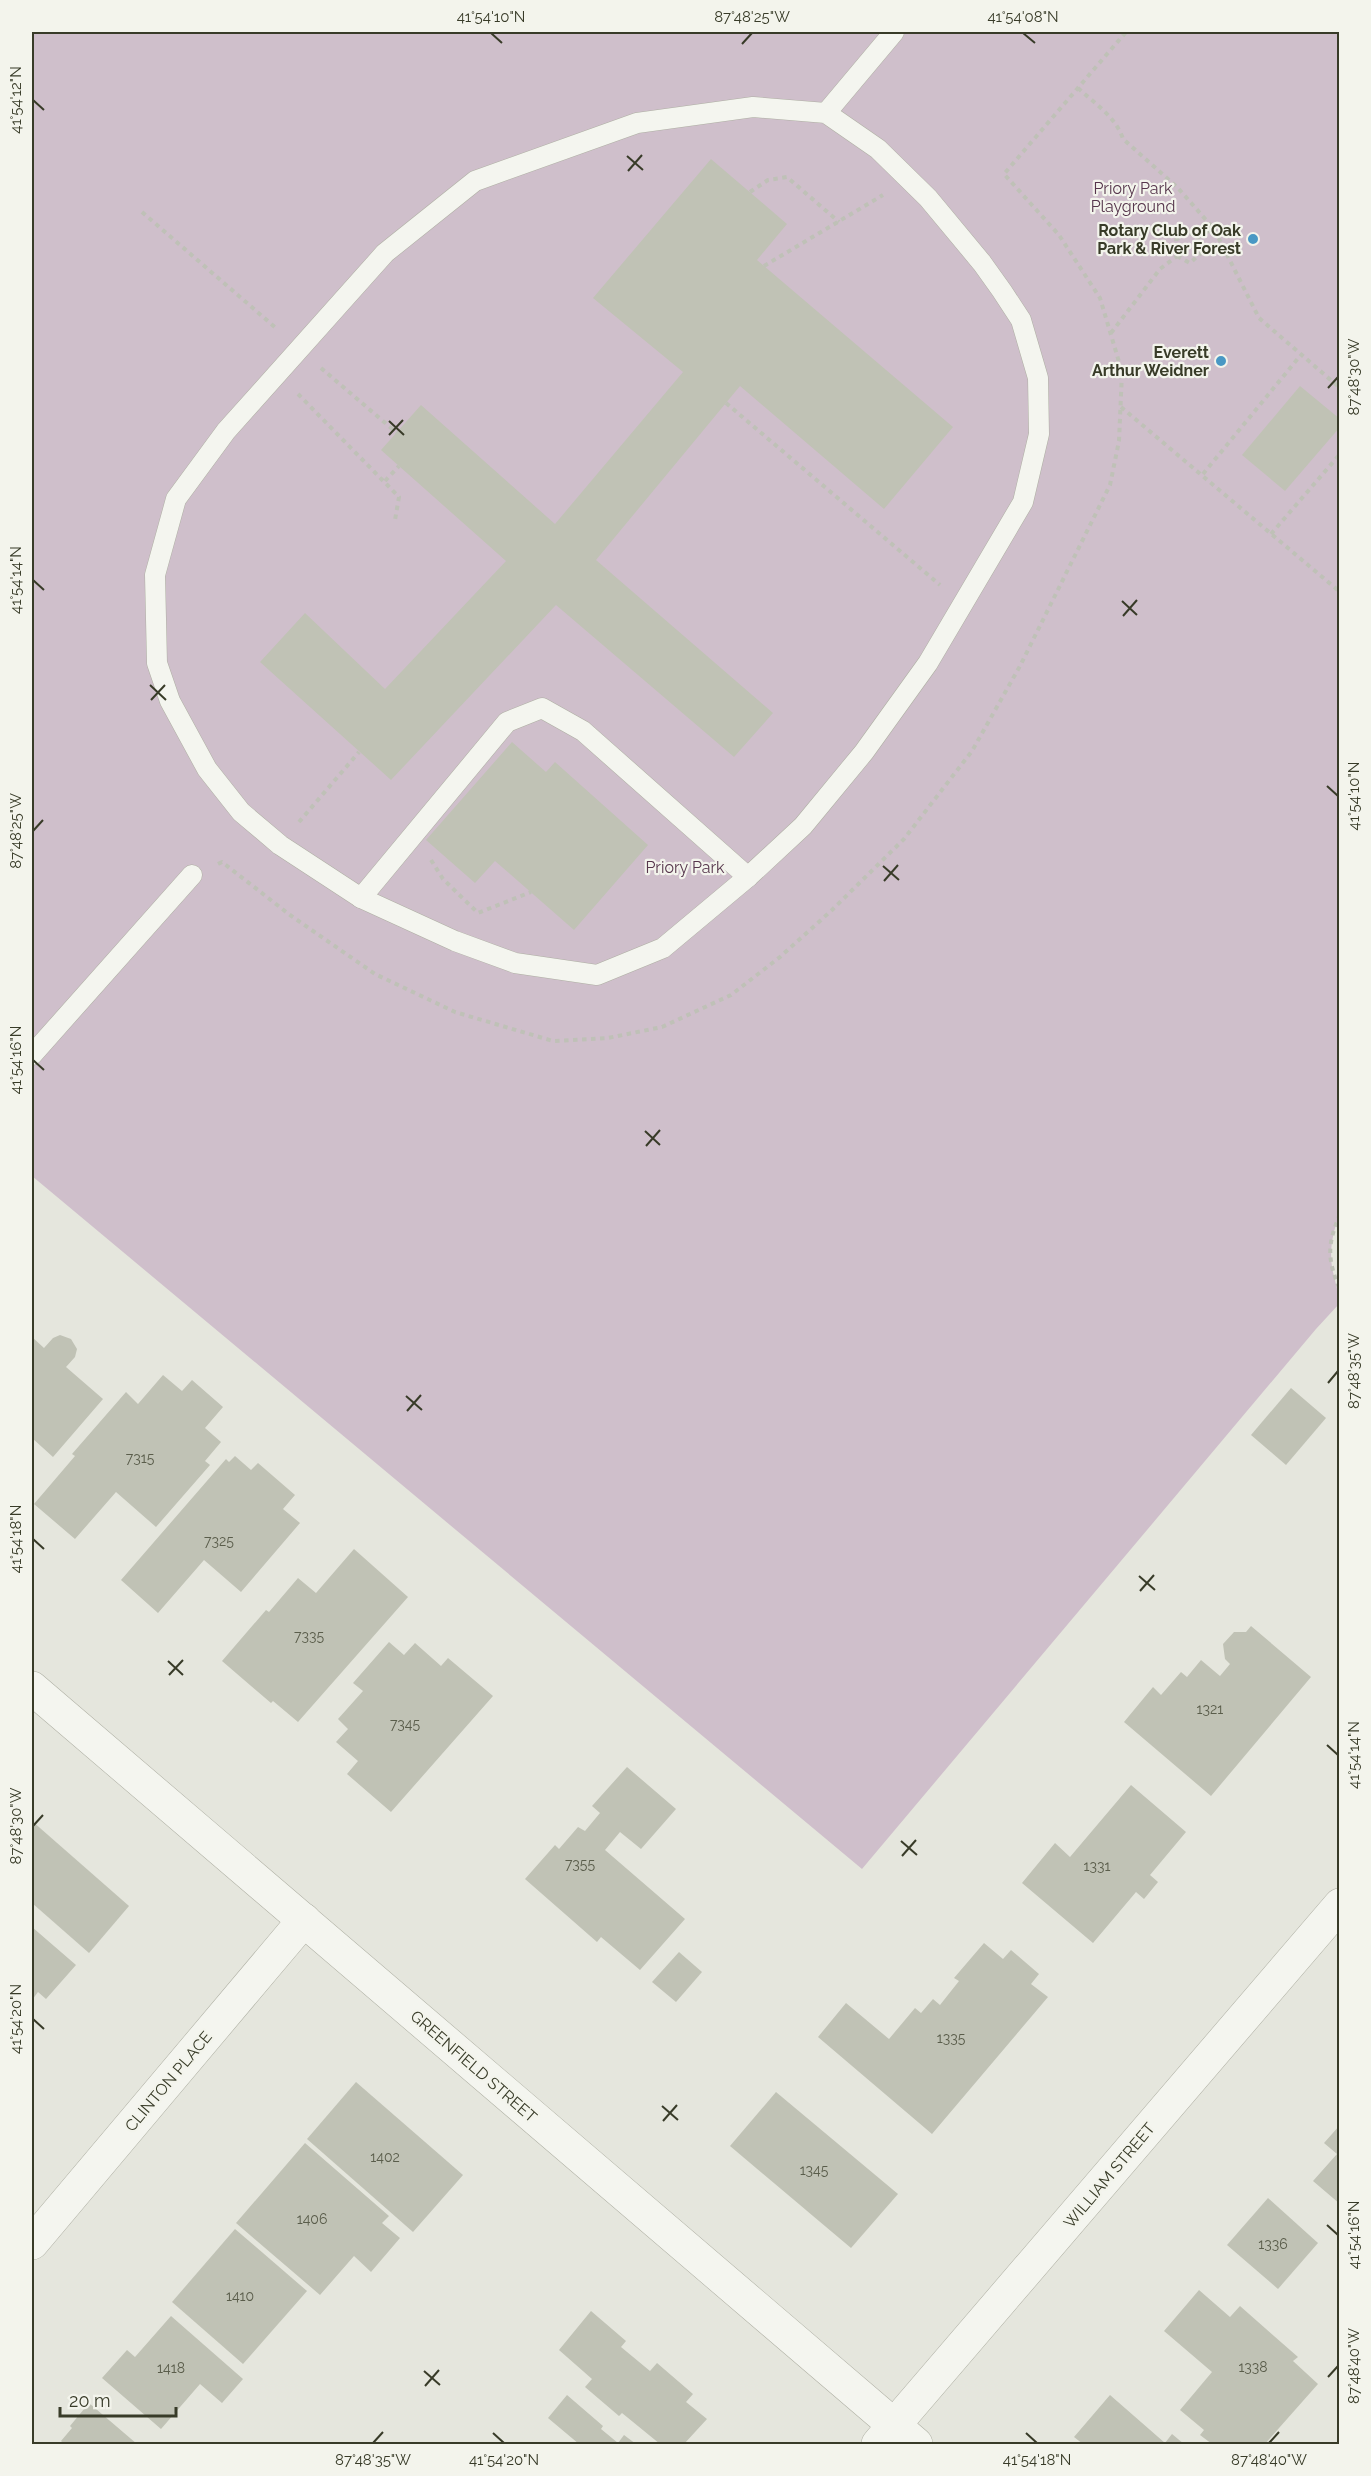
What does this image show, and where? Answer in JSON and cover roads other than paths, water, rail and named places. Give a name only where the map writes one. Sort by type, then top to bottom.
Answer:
[{"type":"street","name":"GREENFIELD STREET","points":[[32,1688],[304,1920],[896,2438]]},
{"type":"street","name":"WILLIAM STREET","points":[[896,2438],[1340,1905]]},
{"type":"street","name":"CLINTON PLACE","points":[[32,2243],[304,1920]]},
{"type":"lane","points":[[826,112],[894,32]]},
{"type":"lane","points":[[753,107],[826,112],[878,149],[909,179],[928,198],[982,263],[1021,320],[1038,378],[1039,434],[1023,502],[928,663],[864,752],[803,826],[748,877],[663,948],[597,975],[515,963],[454,942],[361,897],[280,845],[241,812],[207,769],[170,701],[157,663],[155,575],[176,499],[226,431],[301,350],[385,253],[475,181],[637,123],[753,107]]},
{"type":"lane","points":[[361,897],[507,722],[542,708],[583,731],[748,877]]},
{"type":"lane","points":[[32,1055],[192,875]]},
{"type":"place","name":"Rotary Club of Oak Park & River Forest","points":[[1253,239]]},
{"type":"place","name":"Everett Arthur Weidner","points":[[1221,361]]},
{"type":"park label","name":"Priory Park Playground","points":[[1133,197]]},
{"type":"park label","name":"Priory Park","points":[[685,867]]}]
